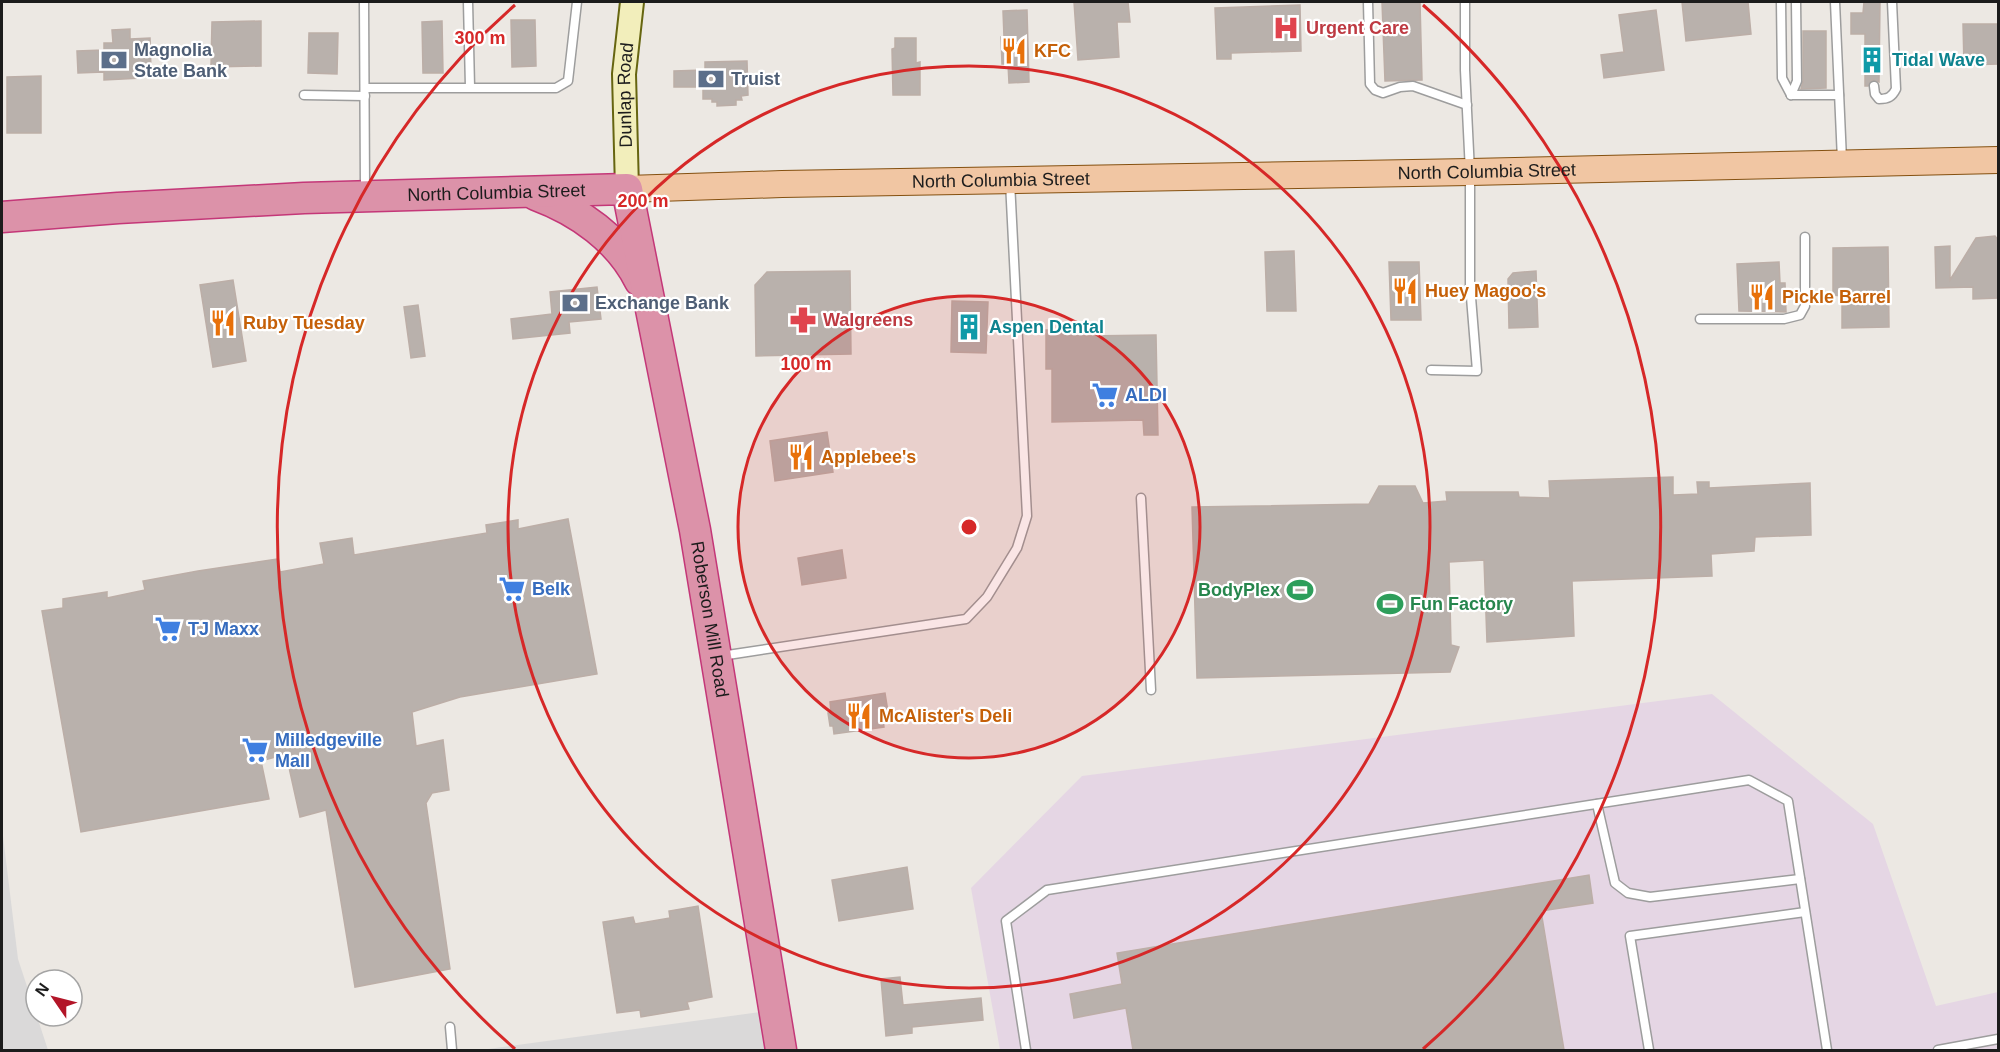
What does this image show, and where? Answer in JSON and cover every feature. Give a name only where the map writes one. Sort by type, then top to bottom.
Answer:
[{"type":"highway","name":"North Columbia Street","points":[[2,217],[118,207],[365,196],[627,189]]},
{"type":"highway","name":"Roberson Mill Road","points":[[627,189],[695,530],[781,1050]]},
{"type":"highway","points":[[528,192],[553,201],[598,229],[627,260],[649,299]]},
{"type":"main road","name":"Dunlap Road","points":[[627,189],[624,74],[632,2]]},
{"type":"main road","name":"North Columbia Street","points":[[627,189],[1998,160]]},
{"type":"lane","points":[[364,2],[365,196]]},
{"type":"lane","points":[[468,2],[470,87]]},
{"type":"lane","points":[[304,95],[470,87],[556,88],[568,81],[577,2]]},
{"type":"lane","points":[[1368,2],[1370,84],[1375,90],[1383,93],[1400,87],[1413,86],[1467,105]]},
{"type":"lane","points":[[1431,370],[1477,371],[1470,285],[1470,172],[1465,2]]},
{"type":"lane","points":[[1781,2],[1782,78],[1791,95]]},
{"type":"lane","points":[[1791,95],[1797,81],[1796,2]]},
{"type":"lane","points":[[1835,2],[1843,164]]},
{"type":"lane","points":[[1874,86],[1875,94],[1879,99],[1887,99],[1896,89],[1892,2]]},
{"type":"lane","points":[[1791,95],[1839,95]]},
{"type":"lane","points":[[717,656],[966,620],[987,597],[1017,548],[1027,516],[1010,180]]},
{"type":"lane","points":[[1700,319],[1784,319],[1800,315],[1805,306],[1805,237]]},
{"type":"lane","points":[[1141,498],[1151,690]]},
{"type":"lane","points":[[1026,1050],[1006,921],[1047,890],[1749,780],[1788,801],[1827,1050]]},
{"type":"lane","points":[[1597,804],[1615,883],[1628,893],[1650,897],[1800,879]]},
{"type":"lane","points":[[1649,1050],[1630,936],[1805,912]]},
{"type":"lane","points":[[450,1027],[452,1050]]},
{"type":"lane","points":[[1938,1050],[1998,1039]]},
{"type":"shaded area","points":[[1712,694],[1873,824],[1936,1006],[1998,992],[1998,1050],[1000,1050],[971,888],[1082,776]]},
{"type":"shaded area","points":[[2,828],[18,959],[24,977],[24,1028],[41,1028],[48,1050],[2,1050]]},
{"type":"shaded area","points":[[775,1010],[783,1050],[481,1050]]},
{"type":"building","points":[[1074,2],[1128,2],[1130,22],[1117,22],[1119,57],[1078,60]]},
{"type":"building","points":[[1382,2],[1420,2],[1422,80],[1385,81]]},
{"type":"building","points":[[1682,2],[1748,2],[1751,34],[1686,41]]},
{"type":"building","name":"Tidal Wave","points":[[1864,2],[1880,2],[1879,82],[1873,80],[1868,86],[1865,86],[1865,34],[1851,34],[1851,13],[1863,13]]},
{"type":"building","points":[[1300,5],[1301,51],[1231,53],[1231,59],[1217,59],[1215,8]]},
{"type":"building","name":"KFC","points":[[1027,10],[1029,82],[1009,83],[1008,64],[1002,64],[1003,11]]},
{"type":"building","points":[[1656,10],[1664,70],[1604,78],[1601,55],[1624,52],[1619,15]]},
{"type":"building","points":[[511,20],[535,20],[536,66],[512,67]]},
{"type":"building","points":[[261,21],[261,66],[211,67],[212,22]]},
{"type":"building","points":[[442,21],[443,73],[423,73],[422,22]]},
{"type":"building","points":[[1963,24],[1998,24],[1998,64],[1964,65]]},
{"type":"building","name":"Magnolia State Bank","points":[[130,29],[130,39],[150,38],[151,70],[142,70],[142,78],[104,80],[104,72],[78,73],[77,51],[104,50],[104,43],[113,43],[112,30]]},
{"type":"building","points":[[1803,31],[1826,31],[1826,88],[1801,89]]},
{"type":"building","points":[[309,33],[338,33],[337,74],[308,73]]},
{"type":"building","points":[[895,38],[916,38],[916,63],[920,62],[920,95],[893,95],[892,49],[895,48]]},
{"type":"building","name":"Truist","points":[[747,61],[748,95],[741,96],[742,100],[736,100],[736,105],[717,106],[717,102],[712,102],[712,99],[703,99],[703,87],[674,87],[674,71],[705,70],[705,62]]},
{"type":"building","points":[[41,76],[41,133],[7,133],[7,77]]},
{"type":"building","points":[[1995,236],[1998,240],[1998,298],[1973,299],[1973,287],[1936,288],[1935,247],[1950,246],[1950,280],[1976,238]]},
{"type":"building","points":[[1888,247],[1889,327],[1842,328],[1842,296],[1833,295],[1833,248]]},
{"type":"building","points":[[1294,251],[1296,311],[1267,311],[1265,252]]},
{"type":"building","name":"Huey Magoo's","points":[[1389,262],[1419,262],[1421,320],[1391,320]]},
{"type":"building","name":"Pickle Barrel","points":[[1779,262],[1780,283],[1785,283],[1786,312],[1739,311],[1737,264]]},
{"type":"building","name":"Walgreens","points":[[850,271],[851,354],[756,356],[755,285],[767,272]]},
{"type":"building","points":[[1536,271],[1538,327],[1509,328],[1508,279],[1513,273]]},
{"type":"building","name":"Ruby Tuesday","points":[[233,280],[246,361],[213,367],[200,285]]},
{"type":"building","name":"Exchange Bank","points":[[597,287],[601,319],[569,322],[570,333],[513,339],[511,319],[552,314],[550,292]]},
{"type":"building","name":"Aspen Dental","points":[[952,301],[988,302],[986,353],[951,352]]},
{"type":"building","points":[[418,305],[425,356],[411,358],[404,307]]},
{"type":"building","name":"ALDI","points":[[1046,330],[1084,330],[1085,336],[1156,335],[1158,435],[1144,435],[1143,420],[1052,422],[1052,369],[1046,369]]},
{"type":"building","name":"Applebee's","points":[[827,432],[833,472],[775,481],[770,441]]},
{"type":"building","points":[[1673,477],[1673,495],[1698,494],[1697,482],[1709,482],[1709,488],[1810,483],[1811,535],[1755,537],[1754,551],[1711,554],[1712,576],[1572,581],[1574,636],[1487,642],[1484,560],[1449,562],[1451,645],[1459,647],[1450,672],[1197,678],[1192,507],[1369,504],[1379,486],[1415,486],[1423,503],[1447,501],[1446,492],[1518,492],[1519,497],[1550,498],[1549,481]]},
{"type":"building","name":"Milledgeville Mall","points":[[568,519],[597,674],[460,697],[412,712],[416,746],[443,740],[449,790],[432,793],[426,803],[450,969],[355,987],[326,810],[300,817],[286,754],[261,761],[269,799],[81,832],[42,611],[63,608],[63,599],[107,592],[107,598],[145,590],[143,581],[198,571],[277,559],[280,572],[324,564],[320,543],[352,538],[354,555],[487,533],[486,525],[518,520],[518,529]]},
{"type":"building","points":[[842,550],[846,578],[802,585],[798,558]]},
{"type":"building","name":"McAlister's Deli","points":[[885,693],[889,718],[883,719],[884,727],[834,734],[828,713],[831,713],[830,702]]},
{"type":"building","points":[[907,867],[913,909],[839,921],[832,880]]},
{"type":"building","points":[[1589,875],[1593,903],[1541,911],[1564,1050],[1133,1050],[1126,1008],[1074,1018],[1070,994],[1122,984],[1117,953]]},
{"type":"building","points":[[698,906],[712,997],[687,1002],[689,1009],[641,1017],[640,1010],[617,1013],[603,922],[633,917],[635,924],[670,918],[669,911]]},
{"type":"building","points":[[900,977],[903,1005],[981,998],[983,1020],[912,1027],[912,1033],[886,1036],[881,979]]},
{"type":"place","name":"Urgent Care","points":[[1286,28]]},
{"type":"place","name":"KFC","points":[[1014,51]]},
{"type":"place","name":"Magnolia State Bank","points":[[114,60]]},
{"type":"place","name":"Tidal Wave","points":[[1872,60]]},
{"type":"place","name":"Truist","points":[[711,79]]},
{"type":"place","name":"Huey Magoo's","points":[[1405,291]]},
{"type":"place","name":"Pickle Barrel","points":[[1762,297]]},
{"type":"place","name":"Exchange Bank","points":[[575,303]]},
{"type":"place","name":"Walgreens","points":[[803,320]]},
{"type":"place","name":"Ruby Tuesday","points":[[223,323]]},
{"type":"place","name":"Aspen Dental","points":[[969,327]]},
{"type":"place","name":"ALDI","points":[[1105,395]]},
{"type":"place","name":"Applebee's","points":[[801,457]]},
{"type":"place","name":"Belk","points":[[512,589]]},
{"type":"place","name":"BodyPlex","points":[[1300,590]]},
{"type":"place","name":"Fun Factory","points":[[1390,604]]},
{"type":"place","name":"TJ Maxx","points":[[168,629]]},
{"type":"place","name":"McAlister's Deli","points":[[859,716]]},
{"type":"place","name":"Milledgeville Mall","points":[[255,750]]}]
